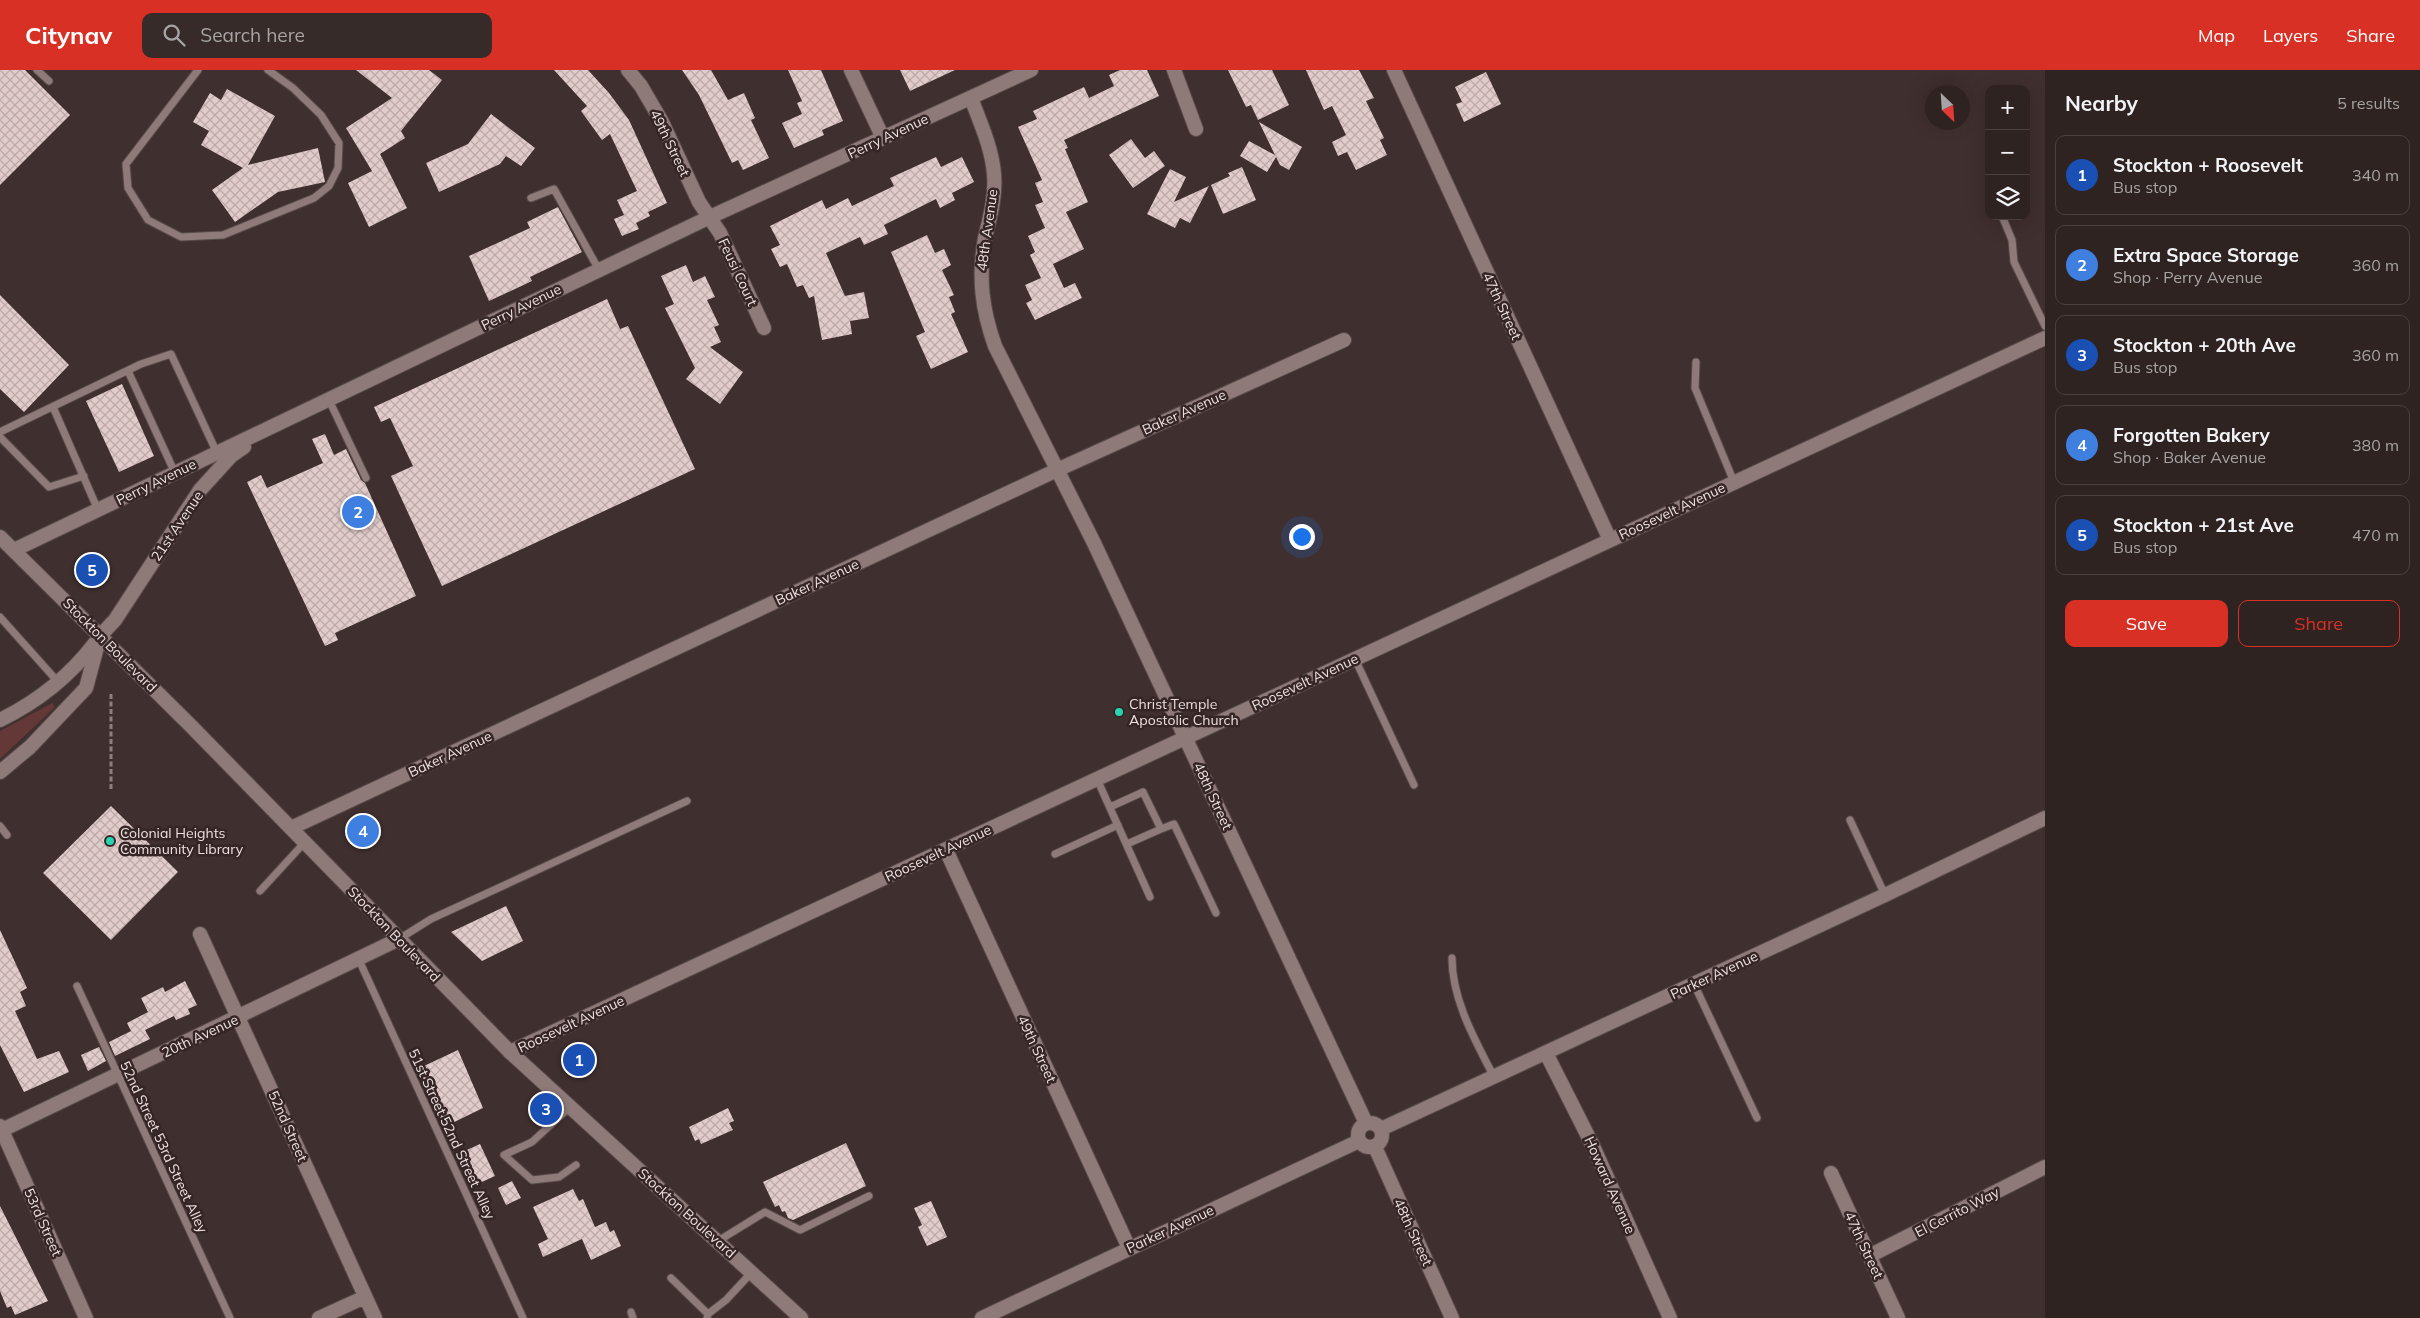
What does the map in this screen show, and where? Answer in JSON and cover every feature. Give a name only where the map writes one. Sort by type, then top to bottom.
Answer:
[{"type":"street","name":"49th Street","points":[[628,70],[641,86],[662,122],[699,202],[710,217]]},
{"type":"street","points":[[851,70],[883,138]]},
{"type":"street","name":"Perry Avenue","points":[[14,550],[710,217],[1031,70]]},
{"type":"street","points":[[1174,70],[1196,129]]},
{"type":"street","name":"47th Street","points":[[1395,70],[1610,540]]},
{"type":"street","name":"48th Avenue","points":[[971,98],[989,150],[994,174],[994,195],[980,273],[986,323],[995,346],[1057,470]]},
{"type":"street","name":"Feusi Court","points":[[710,217],[720,233],[764,328]]},
{"type":"street","name":"Roosevelt Avenue","points":[[510,1052],[2045,338]]},
{"type":"street","name":"Baker Avenue","points":[[291,828],[1057,470],[1344,340]]},
{"type":"street","name":"21st Avenue","points":[[0,720],[32,704],[59,683],[83,659],[115,620],[200,490],[232,456],[269,428]]},
{"type":"street","name":"48th Street","points":[[1057,470],[1094,543],[1366,1124]]},
{"type":"street","name":"Stockton Boulevard","points":[[0,537],[305,842],[510,1052],[801,1318]]},
{"type":"street","name":"21st Avenue","points":[[0,772],[30,747],[86,688],[100,636]]},
{"type":"street","name":"Parker Avenue","points":[[1381,1129],[1885,895],[2045,818]]},
{"type":"street","name":"49th Street","points":[[946,850],[1129,1248]]},
{"type":"street","name":"52nd Street","points":[[200,934],[375,1318]]},
{"type":"street","name":"20th Avenue","points":[[1,1129],[359,960],[399,938]]},
{"type":"street","name":"Howard Avenue","points":[[1546,1053],[1593,1146],[1670,1318]]},
{"type":"street","points":[[1366,1124],[1375,1124],[1381,1129],[1382,1137],[1375,1147],[1367,1147],[1359,1141],[1358,1132],[1366,1124]]},
{"type":"street","name":"53rd Street","points":[[1,1129],[86,1318]]},
{"type":"street","name":"Parker Avenue","points":[[982,1318],[1359,1141]]},
{"type":"street","name":"48th Street","points":[[1375,1147],[1452,1318]]},
{"type":"street","name":"El Cerrito Way","points":[[1869,1256],[2045,1167]]},
{"type":"street","name":"47th Street","points":[[1831,1173],[1898,1318]]},
{"type":"street","points":[[319,1318],[365,1297]]},
{"type":"lane","points":[[37,70],[49,81]]},
{"type":"lane","points":[[198,70],[126,164],[128,188],[148,220],[181,237],[223,236],[314,198],[329,186],[338,168],[338,143],[321,115],[293,88],[268,70]]},
{"type":"lane","points":[[531,198],[554,189],[599,270]]},
{"type":"lane","points":[[2004,220],[2012,240],[2014,262],[2045,326]]},
{"type":"lane","points":[[0,432],[128,371],[171,354],[217,453]]},
{"type":"lane","points":[[1696,362],[1695,388],[1734,482]]},
{"type":"lane","points":[[128,371],[175,473]]},
{"type":"lane","points":[[329,400],[366,478]]},
{"type":"lane","points":[[53,407],[98,510]]},
{"type":"lane","points":[[0,437],[49,487],[84,476]]},
{"type":"lane","points":[[0,617],[59,683]]},
{"type":"lane","points":[[1355,659],[1414,785]]},
{"type":"lane","points":[[1097,779],[1150,897]]},
{"type":"lane","points":[[1110,807],[1143,792],[1161,829]]},
{"type":"lane","points":[[399,938],[431,920],[687,801]]},
{"type":"lane","points":[[1850,820],[1885,895]]},
{"type":"lane","points":[[1127,844],[1174,824],[1216,913]]},
{"type":"lane","points":[[1055,854],[1118,825]]},
{"type":"lane","points":[[0,826],[7,835]]},
{"type":"lane","points":[[260,891],[305,842]]},
{"type":"lane","points":[[1452,958],[1452,977],[1456,994],[1494,1077]]},
{"type":"lane","name":"51st Street 52nd Street Alley","points":[[359,960],[523,1318]]},
{"type":"lane","points":[[1694,984],[1757,1118]]},
{"type":"lane","name":"52nd Street 53rd Street Alley","points":[[77,986],[230,1318]]},
{"type":"lane","points":[[570,1107],[532,1142],[504,1155],[532,1180],[559,1177],[576,1165]]},
{"type":"lane","points":[[718,1241],[765,1212],[800,1230],[870,1196]]},
{"type":"lane","points":[[670,1278],[708,1316],[752,1272]]},
{"type":"path","points":[[110,694],[111,789]]},
{"type":"shaded area","points":[[52,703],[55,707],[0,759],[0,731]]},
{"type":"building","points":[[0,70],[25,70],[70,115],[0,185]]},
{"type":"building","points":[[356,70],[429,70],[442,80],[401,131],[405,138],[380,154],[407,208],[369,227],[348,183],[372,171],[346,128],[392,98]]},
{"type":"building","points":[[554,70],[588,70],[609,93],[629,120],[667,203],[648,212],[650,216],[636,223],[639,229],[622,236],[614,219],[624,215],[617,200],[637,191],[610,134],[602,140],[581,111],[587,106]]},
{"type":"building","points":[[682,70],[711,70],[728,100],[744,93],[755,118],[751,120],[769,158],[743,170],[738,160],[732,163],[699,95]]},
{"type":"building","points":[[788,70],[821,70],[843,121],[822,130],[824,135],[794,148],[782,123],[802,114],[797,103],[802,101]]},
{"type":"building","points":[[900,70],[955,70],[910,91]]},
{"type":"building","points":[[1120,70],[1147,70],[1159,96],[1064,140],[1068,148],[1065,149],[1088,202],[1066,212],[1084,249],[1053,264],[1064,288],[1075,283],[1082,298],[1035,320],[1026,303],[1032,300],[1025,285],[1041,278],[1030,255],[1035,252],[1028,236],[1045,228],[1035,205],[1043,202],[1035,183],[1042,180],[1018,127],[1037,119],[1033,111],[1084,87],[1089,98],[1114,86],[1109,75]]},
{"type":"building","points":[[1228,70],[1272,70],[1289,105],[1258,120],[1251,105],[1246,107]]},
{"type":"building","points":[[1306,70],[1359,70],[1374,98],[1366,101],[1384,138],[1380,140],[1387,155],[1356,170],[1347,152],[1338,156],[1332,142],[1346,135],[1332,106],[1324,110]]},
{"type":"building","points":[[1486,72],[1501,104],[1464,122],[1456,104],[1462,102],[1455,87]]},
{"type":"building","points":[[227,89],[275,116],[248,165],[318,148],[325,182],[278,192],[235,222],[212,190],[243,168],[201,145],[209,131],[193,122],[210,93],[221,100]]},
{"type":"building","points":[[491,114],[535,148],[521,166],[506,156],[500,164],[439,192],[426,163],[468,144]]},
{"type":"building","points":[[1259,122],[1302,147],[1289,170],[1280,165],[1276,157],[1267,172],[1240,156],[1249,141],[1275,155]]},
{"type":"building","points":[[1131,139],[1145,158],[1154,151],[1165,166],[1133,188],[1109,155]]},
{"type":"building","points":[[936,157],[941,167],[962,157],[974,182],[952,193],[955,200],[940,208],[936,199],[884,225],[888,234],[864,245],[860,237],[826,253],[845,296],[864,292],[869,318],[850,321],[852,334],[822,340],[814,296],[809,298],[803,285],[797,287],[787,264],[780,267],[771,249],[780,245],[770,226],[822,200],[826,209],[848,198],[852,206],[894,186],[890,178]]},
{"type":"building","points":[[1242,167],[1256,200],[1223,214],[1211,185],[1230,176],[1228,173]]},
{"type":"building","points":[[1170,169],[1186,177],[1174,202],[1209,186],[1190,223],[1180,218],[1175,228],[1147,214]]},
{"type":"building","points":[[558,207],[582,252],[530,277],[532,281],[489,301],[469,256],[530,228],[527,222]]},
{"type":"building","points":[[927,235],[935,253],[944,249],[951,265],[942,270],[954,295],[949,297],[955,312],[951,314],[968,352],[931,369],[916,336],[925,332],[891,252]]},
{"type":"building","points":[[686,265],[693,282],[705,276],[715,297],[707,300],[719,325],[714,327],[721,342],[710,347],[743,372],[720,404],[686,379],[695,368],[665,308],[674,304],[661,276]]},
{"type":"building","points":[[0,295],[69,365],[24,412],[0,389]]},
{"type":"building","points":[[607,299],[620,329],[628,326],[695,469],[442,586],[391,476],[413,466],[390,418],[381,422],[374,407]]},
{"type":"building","points":[[122,384],[154,456],[119,472],[86,401]]},
{"type":"building","points":[[325,434],[334,455],[346,449],[361,480],[365,483],[416,596],[335,633],[338,640],[325,646],[247,482],[261,475],[267,488],[323,463],[312,439]]},
{"type":"building","points":[[111,806],[178,872],[111,940],[43,873]]},
{"type":"building","points":[[374,820],[381,835],[360,845],[353,830]]},
{"type":"building","points":[[506,906],[523,941],[482,961],[451,932]]},
{"type":"building","points":[[0,930],[27,988],[20,992],[26,1006],[15,1011],[37,1059],[59,1051],[69,1072],[24,1092],[0,1045]]},
{"type":"building","points":[[185,981],[197,1005],[188,1009],[190,1014],[176,1020],[174,1016],[145,1030],[150,1039],[115,1056],[109,1042],[131,1031],[127,1023],[148,1012],[141,998],[163,987],[165,992]]},
{"type":"building","points":[[99,1047],[106,1061],[88,1071],[81,1055]]},
{"type":"building","points":[[458,1050],[483,1108],[444,1127],[421,1078],[428,1075],[424,1066]]},
{"type":"building","points":[[728,1108],[734,1121],[729,1123],[733,1130],[701,1144],[699,1139],[695,1141],[689,1127]]},
{"type":"building","points":[[846,1143],[866,1186],[793,1220],[788,1218],[785,1211],[782,1212],[779,1205],[775,1207],[763,1182]]},
{"type":"building","points":[[480,1144],[495,1176],[473,1186],[458,1154]]},
{"type":"building","points":[[512,1181],[521,1198],[506,1205],[498,1188]]},
{"type":"building","points":[[573,1189],[579,1201],[583,1199],[595,1227],[606,1222],[610,1232],[614,1230],[621,1246],[591,1260],[582,1239],[543,1257],[538,1244],[548,1239],[533,1207]]},
{"type":"building","points":[[931,1201],[947,1237],[927,1246],[918,1227],[922,1225],[914,1208]]},
{"type":"building","points":[[0,1206],[48,1301],[15,1315],[11,1306],[7,1308],[0,1291]]},
{"type":"place","name":"Extra Space Storage","points":[[358,512]]},
{"type":"place","name":"Stockton + 21st Ave","points":[[92,570]]},
{"type":"place","name":"Christ Temple Apostolic Church","points":[[1119,712]]},
{"type":"place","name":"Forgotten Bakery","points":[[363,831]]},
{"type":"place","name":"Colonial Heights Community Library","points":[[110,841]]},
{"type":"place","name":"Stockton + Roosevelt","points":[[579,1060]]},
{"type":"place","name":"Stockton + 20th Ave","points":[[546,1109]]}]
